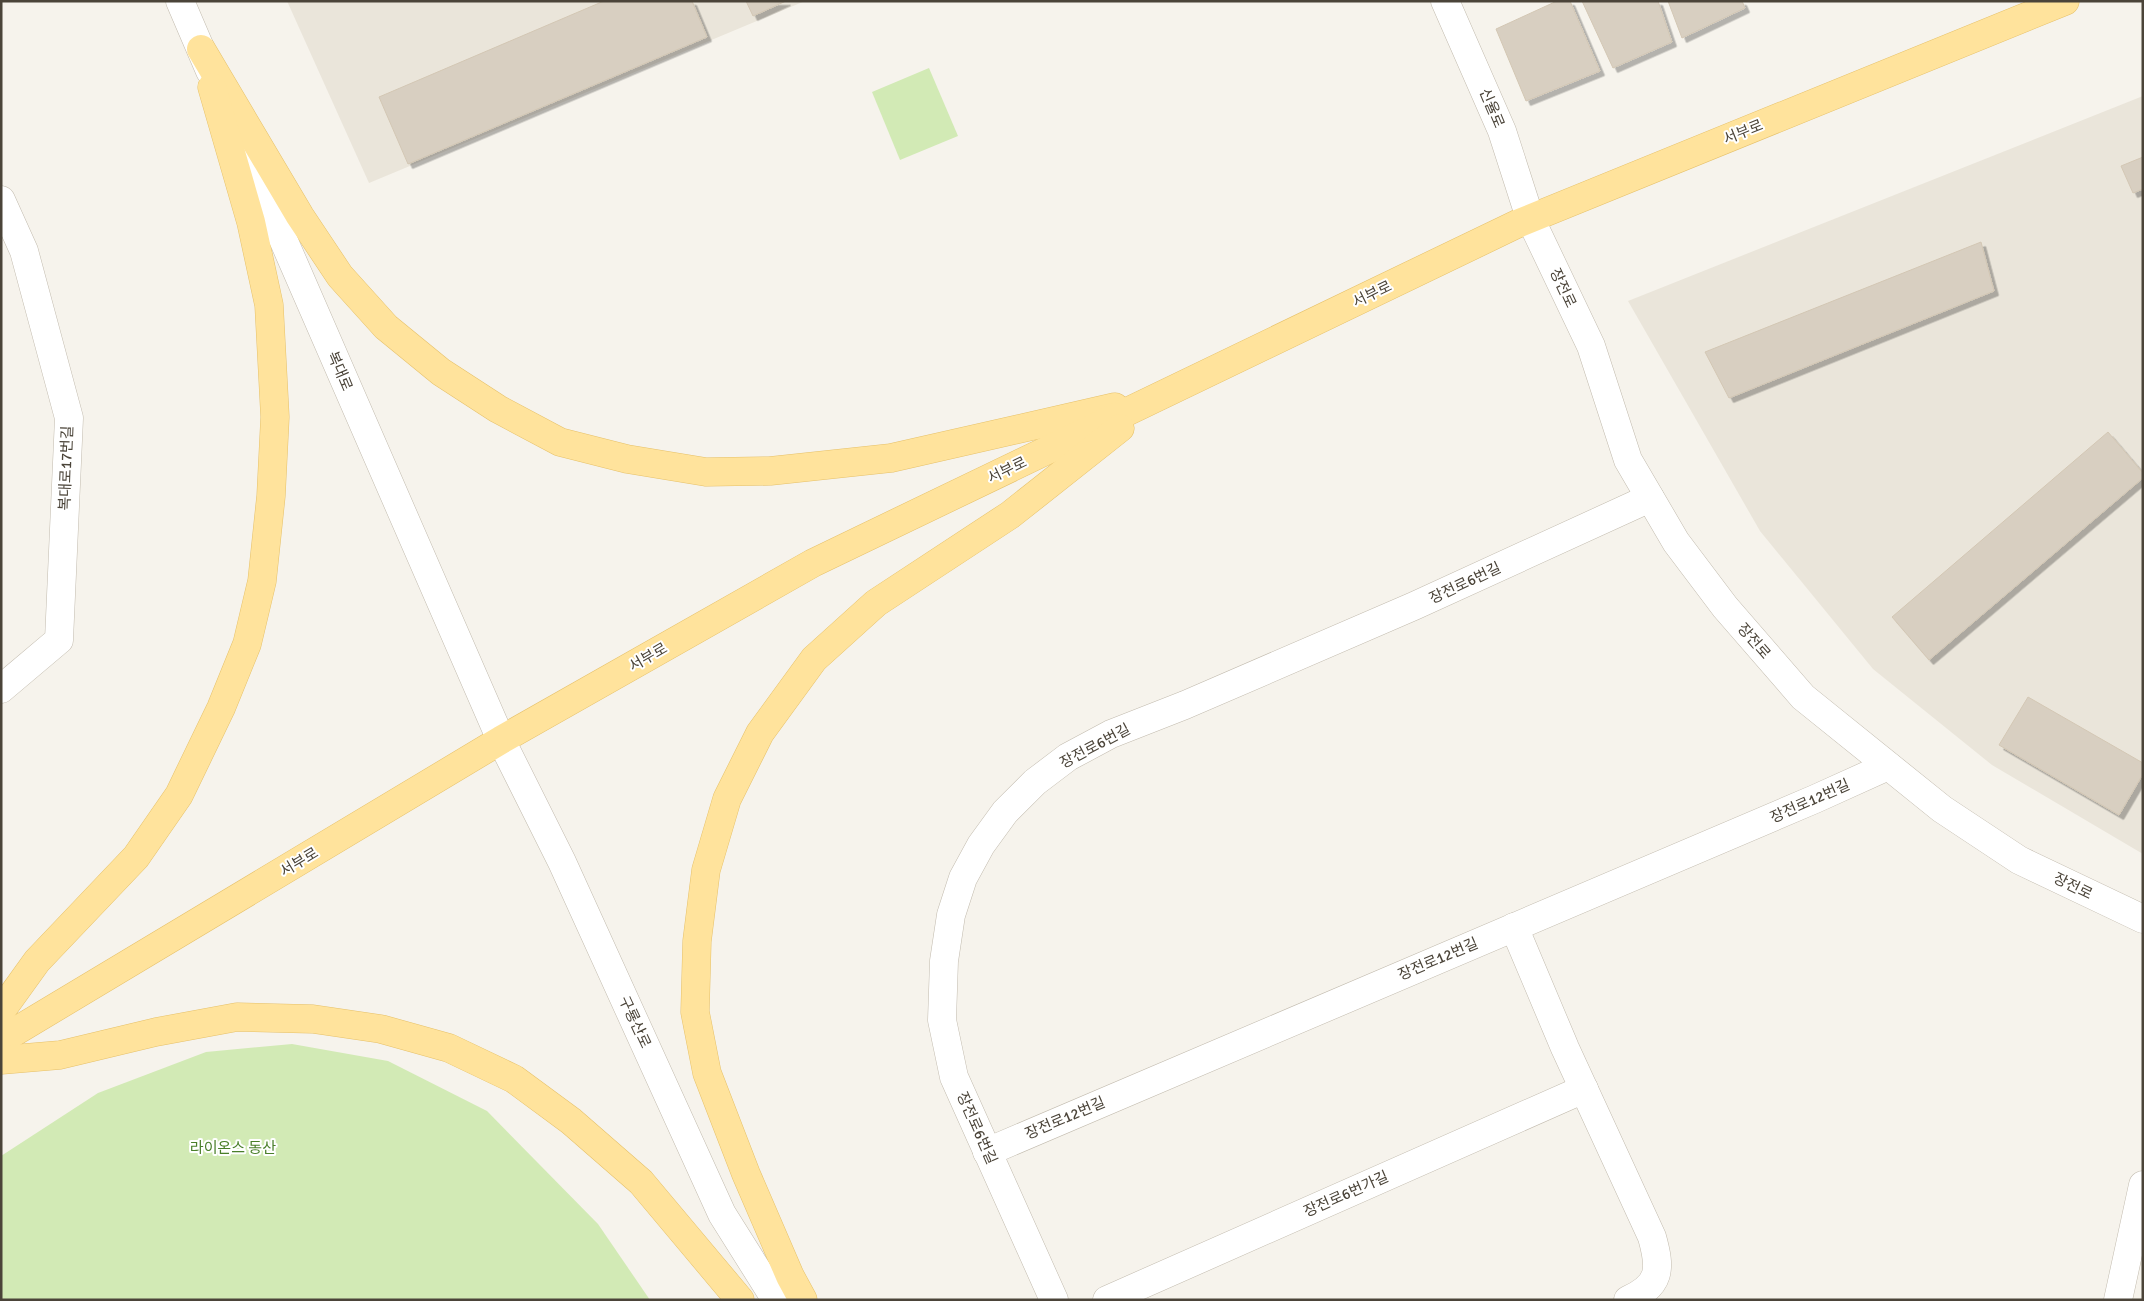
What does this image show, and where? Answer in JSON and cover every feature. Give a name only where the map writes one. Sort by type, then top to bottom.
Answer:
[{"type":"main road","name":"서부로","points":[[1,1040],[501,740],[814,563],[1530,218],[2065,1]]},
{"type":"main road","points":[[201,49],[300,216],[340,276],[386,328],[441,372],[498,409],[560,442],[627,459],[706,472],[770,471],[891,458],[980,436],[1158,398]]},
{"type":"main road","points":[[1,1011],[37,961],[136,857],[179,795],[222,708],[247,644],[262,581],[271,496],[275,417],[269,305],[251,222],[201,49]]},
{"type":"main road","points":[[803,1300],[790,1276],[746,1174],[707,1073],[695,1012],[697,941],[706,870],[727,799],[760,733],[814,659],[876,603],[1010,516],[1158,398]]},
{"type":"main road","points":[[1,1060],[60,1055],[156,1032],[237,1017],[314,1019],[381,1030],[448,1048],[514,1080],[571,1121],[641,1182],[740,1300]]},
{"type":"street","name":"복대로","points":[[180,1],[501,740]]},
{"type":"street","name":"신율로","points":[[1445,1],[1502,131],[1530,218]]},
{"type":"street","name":"복대로17번길","points":[[1,200],[24,251],[68,418],[59,640],[1,690]]},
{"type":"street","name":"장전로","points":[[1530,218],[1591,346],[1628,460],[1676,542],[1725,608],[1803,697],[1942,809],[2019,860],[2143,919]]},
{"type":"street","name":"장전로6번길","points":[[1054,1300],[954,1077],[942,1020],[944,961],[951,915],[963,878],[980,845],[1011,806],[1035,782],[1068,757],[1111,734],[1185,705],[1414,606],[1650,498]]},
{"type":"street","name":"구룡산로","points":[[501,740],[562,862],[722,1214],[776,1300]]},
{"type":"street","name":"장전로12번길","points":[[986,1152],[1815,800],[1888,766]]},
{"type":"street","points":[[1514,927],[1584,1089],[1652,1237],[1658,1258],[1656,1276],[1643,1293],[1628,1300]]},
{"type":"street","name":"장전로6번가길","points":[[1107,1300],[1584,1089]]},
{"type":"street","points":[[2118,1300],[2143,1185]]},
{"type":"shaded area","points":[[287,1],[805,1],[369,183]]},
{"type":"shaded area","points":[[2143,96],[2143,854],[1992,765],[1873,669],[1760,531],[1628,301]]},
{"type":"green space","points":[[929,68],[958,136],[900,160],[872,92]]},
{"type":"green space","name":"라이온스 동산","points":[[292,1044],[388,1061],[487,1111],[598,1224],[650,1300],[1,1300],[1,1156],[98,1093],[206,1052]]},
{"type":"building","points":[[604,1],[692,1],[707,37],[408,164],[379,97]]},
{"type":"building","points":[[746,1],[786,1],[753,16]]},
{"type":"building","points":[[1557,1],[1570,1],[1600,71],[1526,101],[1496,29]]},
{"type":"building","points":[[1582,1],[1658,1],[1672,42],[1613,68]]},
{"type":"building","points":[[1668,1],[1742,1],[1745,8],[1682,38]]},
{"type":"building","points":[[2143,157],[2143,189],[2133,193],[2121,166]]},
{"type":"building","points":[[1981,242],[1994,291],[1729,398],[1705,352]]},
{"type":"building","points":[[2108,432],[2143,473],[2143,478],[1929,660],[1892,617]]},
{"type":"building","points":[[2028,697],[2143,763],[2143,774],[2119,815],[1999,745]]}]
